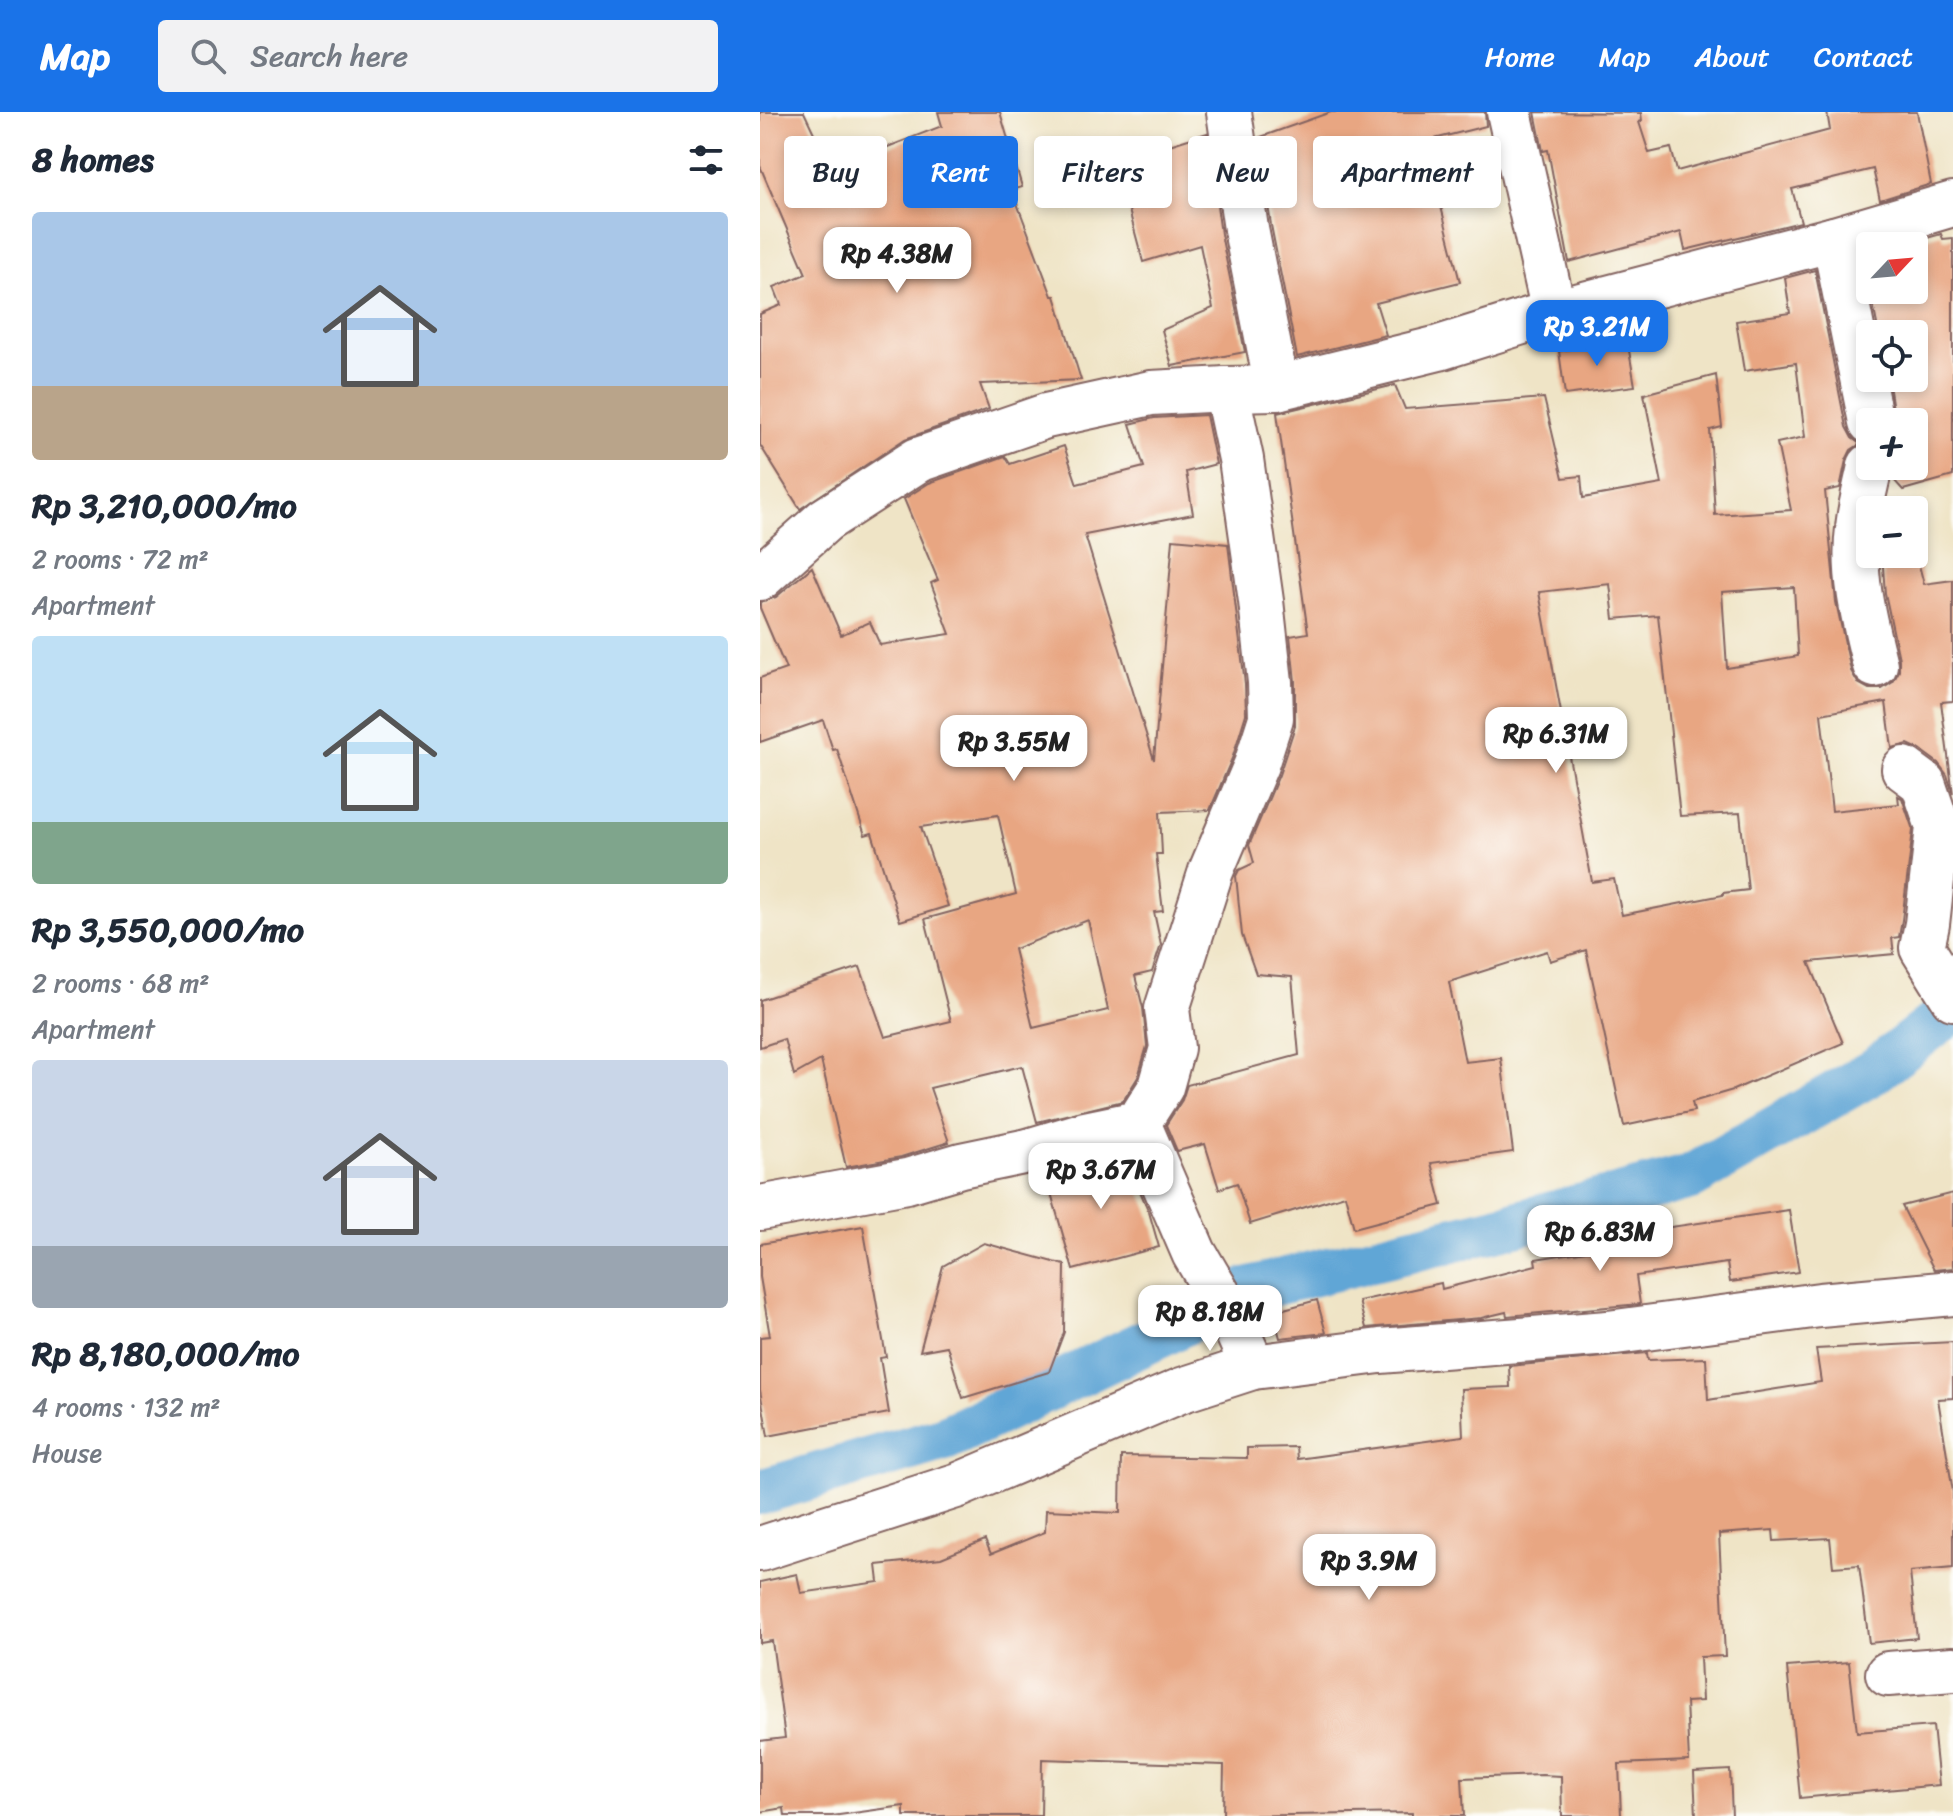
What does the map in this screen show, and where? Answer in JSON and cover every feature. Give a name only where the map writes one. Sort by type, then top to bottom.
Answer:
[{"type":"street","points":[[1229,112],[1246,229],[1277,388]]},
{"type":"street","points":[[1509,112],[1554,312]]},
{"type":"street","points":[[760,578],[825,520],[918,460],[1046,416],[1151,393],[1277,388],[1439,348],[1554,312],[1834,239],[1953,204]]},
{"type":"street","points":[[1834,239],[1868,408]]},
{"type":"street","points":[[760,1208],[907,1181],[1138,1123],[1161,1087],[1172,1048],[1167,1009],[1211,871],[1256,765],[1271,718],[1261,601],[1241,459],[1226,389]]},
{"type":"street","points":[[1867,480],[1858,529],[1857,565],[1861,608],[1875,665]]},
{"type":"street","points":[[1904,769],[1923,783],[1938,827],[1922,948],[1946,986]]},
{"type":"street","points":[[1138,1123],[1194,1253],[1228,1311],[1253,1367]]},
{"type":"street","points":[[760,1549],[959,1485],[1182,1390],[1253,1367],[1380,1351],[1608,1333],[1820,1305],[1953,1293]]},
{"type":"street","points":[[1888,1674],[1953,1669]]},
{"type":"building","points":[[760,112],[804,112],[815,136],[784,136],[784,208],[887,208],[887,147],[903,141],[903,208],[1018,206],[1052,296],[1055,296],[1081,380],[980,384],[989,409],[905,439],[800,509],[760,445],[760,314],[781,305],[774,287],[806,274],[760,166]]},
{"type":"building","points":[[938,112],[1000,112],[1007,136],[916,136],[942,126]]},
{"type":"building","points":[[1331,112],[1485,112],[1486,126],[1446,136],[1313,136],[1313,208],[1441,208],[1460,282],[1376,303],[1386,335],[1297,357],[1268,208],[1297,208],[1297,136],[1264,136]]},
{"type":"building","points":[[1535,112],[1641,113],[1642,121],[1639,122],[1649,153],[1671,148],[1677,171],[1830,130],[1827,112],[1917,112],[1931,184],[1880,200],[1873,169],[1792,189],[1801,222],[1685,250],[1681,232],[1569,262],[1548,150],[1543,151]]},
{"type":"building","points":[[1188,139],[1188,208],[1217,208],[1245,352],[1172,366],[1162,330],[1213,308],[1200,245],[1143,262],[1128,208],[1172,208],[1172,144]]},
{"type":"building","points":[[1941,234],[1943,239],[1953,238],[1953,476],[1903,490],[1894,480],[1928,480],[1928,408],[1893,408],[1890,392],[1928,392],[1928,320],[1876,320],[1873,304],[1928,304],[1928,238]]},
{"type":"building","points":[[1815,270],[1846,427],[1856,441],[1856,447],[1846,460],[1840,488],[1825,491],[1836,602],[1851,671],[1858,683],[1869,689],[1882,689],[1893,682],[1899,671],[1883,568],[1920,568],[1924,584],[1953,580],[1953,701],[1941,702],[1953,794],[1947,775],[1938,763],[1908,744],[1892,748],[1886,702],[1821,714],[1832,811],[1899,804],[1898,796],[1902,798],[1913,830],[1899,937],[1892,938],[1894,954],[1809,962],[1843,1043],[1733,1090],[1692,1102],[1694,1111],[1624,1126],[1586,950],[1550,961],[1547,951],[1449,982],[1465,1062],[1501,1058],[1513,1152],[1431,1163],[1442,1205],[1354,1228],[1345,1195],[1250,1224],[1237,1183],[1219,1189],[1205,1144],[1177,1151],[1166,1125],[1182,1100],[1187,1085],[1299,1055],[1292,977],[1256,974],[1242,935],[1236,876],[1239,870],[1254,863],[1249,845],[1279,775],[1295,726],[1295,681],[1290,636],[1308,633],[1277,413],[1395,385],[1405,409],[1544,398],[1563,478],[1581,476],[1583,498],[1662,484],[1644,394],[1716,375],[1722,427],[1710,430],[1715,515],[1791,510],[1777,443],[1805,437],[1796,363],[1744,371],[1736,321],[1790,313],[1785,278]],"holes":[[[1610,584],[1614,619],[1658,615],[1680,816],[1740,813],[1748,890],[1622,915],[1614,879],[1592,882],[1539,592]],[[1794,587],[1798,656],[1727,668],[1722,592]]]},
{"type":"building","points":[[1627,339],[1635,386],[1565,395],[1559,351]]},
{"type":"building","points":[[1206,415],[1216,464],[1186,472],[1193,514],[1085,535],[1154,760],[1173,539],[1228,544],[1246,714],[1233,756],[1210,810],[1160,812],[1162,854],[1156,854],[1163,911],[1154,912],[1161,945],[1152,972],[1135,976],[1143,1008],[1147,1046],[1138,1077],[1123,1101],[1037,1122],[1022,1066],[930,1088],[949,1142],[901,1157],[846,1167],[821,1060],[794,1075],[784,1039],[760,1047],[760,1000],[860,967],[885,1037],[951,1021],[925,919],[1016,894],[998,815],[921,827],[948,906],[900,921],[872,833],[865,835],[837,749],[833,750],[823,720],[760,742],[760,678],[786,669],[760,602],[776,597],[812,567],[841,635],[870,622],[880,645],[950,634],[931,583],[938,580],[904,499],[929,483],[1005,456],[1010,464],[1064,446],[1077,484],[1144,467],[1130,424],[1154,418]],"holes":[[[1088,920],[1108,1010],[1033,1028],[1014,949]]]},
{"type":"building","points":[[1123,1152],[1149,1212],[1159,1247],[1073,1270],[1045,1172]]},
{"type":"building","points":[[1953,1193],[1953,1268],[1934,1270],[1902,1206]]},
{"type":"building","points":[[1789,1210],[1799,1272],[1730,1282],[1727,1263],[1636,1276],[1640,1304],[1507,1316],[1506,1312],[1481,1318],[1366,1328],[1359,1301],[1441,1283],[1442,1289],[1536,1265],[1535,1259],[1638,1243],[1636,1232]]},
{"type":"building","points":[[863,1226],[886,1357],[880,1358],[889,1413],[768,1436],[760,1390],[760,1337],[770,1336],[760,1277],[760,1244]]},
{"type":"building","points":[[984,1243],[1065,1265],[1064,1332],[1049,1372],[963,1398],[947,1346],[920,1351],[943,1266]]},
{"type":"building","points":[[1317,1300],[1326,1333],[1280,1338],[1273,1312]]},
{"type":"building","points":[[1953,1342],[1953,1398],[1938,1399],[1953,1492],[1953,1568],[1910,1572],[1917,1638],[1869,1643],[1859,1565],[1833,1567],[1830,1538],[1774,1541],[1773,1530],[1719,1534],[1725,1656],[1700,1657],[1702,1701],[1686,1702],[1689,1761],[1619,1764],[1621,1816],[1562,1816],[1561,1776],[1542,1775],[1462,1778],[1464,1816],[1412,1816],[1412,1813],[1223,1816],[1224,1765],[1042,1759],[1041,1816],[904,1816],[904,1806],[832,1816],[785,1816],[784,1808],[760,1812],[760,1741],[785,1738],[772,1641],[760,1643],[760,1582],[797,1574],[801,1593],[879,1582],[877,1565],[941,1558],[985,1540],[991,1554],[1045,1532],[1046,1510],[1120,1513],[1121,1456],[1247,1458],[1247,1448],[1296,1447],[1297,1459],[1463,1436],[1461,1389],[1510,1387],[1509,1366],[1647,1353],[1648,1360],[1706,1358],[1708,1400],[1821,1382],[1816,1349]]},
{"type":"building","points":[[1849,1662],[1857,1732],[1933,1726],[1939,1785],[1800,1798],[1787,1667]]},
{"type":"building","points":[[1730,1770],[1732,1816],[1696,1816],[1694,1772]]},
{"type":"waterway","points":[[760,1492],[945,1438],[1165,1333],[1246,1290],[1504,1227],[1691,1177],[1873,1072],[1953,1010]]}]
